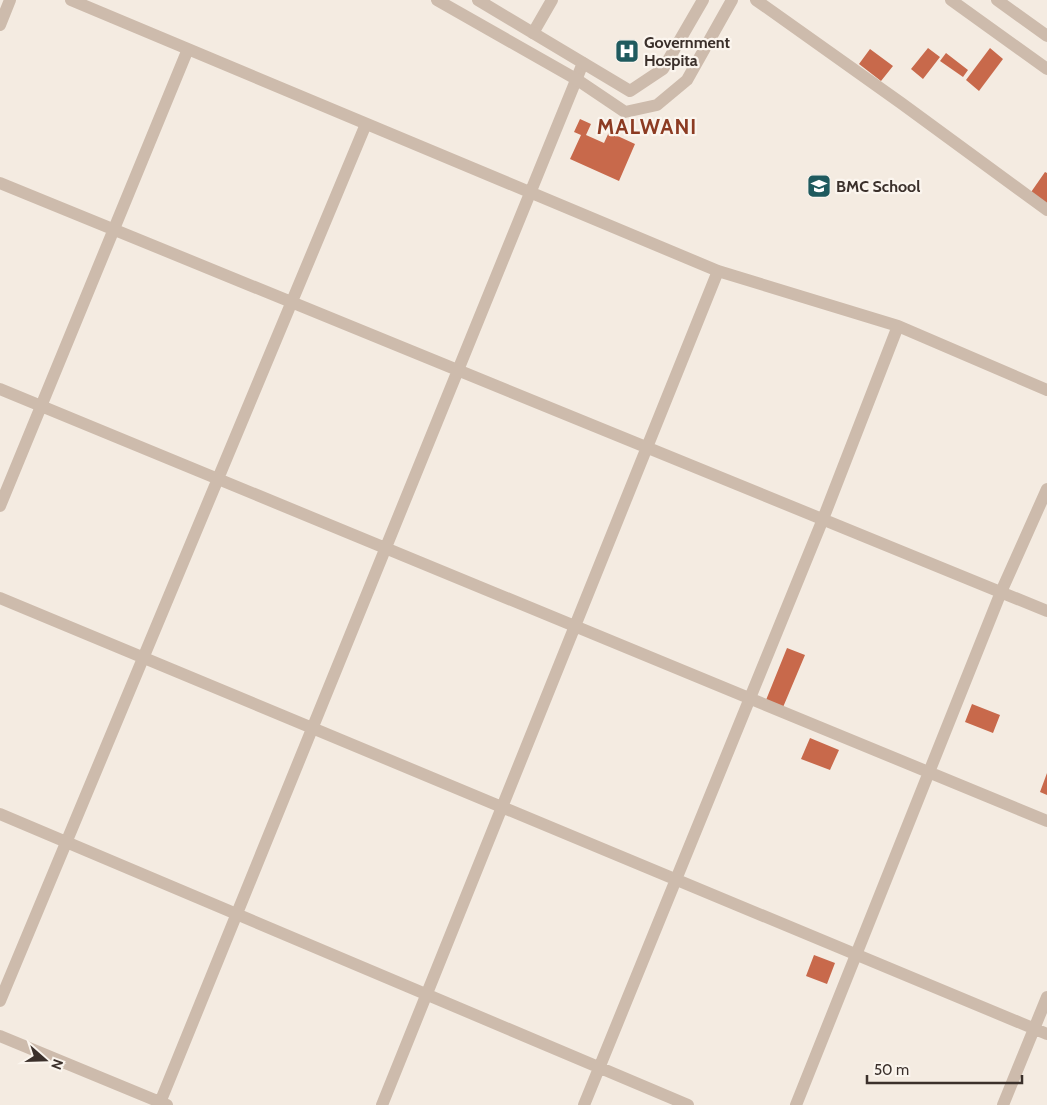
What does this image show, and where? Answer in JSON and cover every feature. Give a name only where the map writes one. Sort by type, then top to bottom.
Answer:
[{"type":"street","points":[[0,25],[10,0]]},
{"type":"street","points":[[71,0],[718,271],[898,326],[1047,390]]},
{"type":"street","points":[[437,0],[576,79],[625,112],[657,105],[687,80],[732,0]]},
{"type":"street","points":[[478,0],[630,91],[663,69],[703,0]]},
{"type":"street","points":[[533,33],[552,0]]},
{"type":"street","points":[[756,0],[1047,210]]},
{"type":"street","points":[[951,0],[1047,69]]},
{"type":"street","points":[[997,0],[1047,36]]},
{"type":"street","points":[[0,506],[188,49]]},
{"type":"street","points":[[0,1036],[162,1104],[237,914],[583,63]]},
{"type":"street","points":[[0,1001],[366,124]]},
{"type":"street","points":[[0,182],[1047,611]]},
{"type":"street","points":[[382,1105],[718,271]]},
{"type":"street","points":[[584,1105],[823,520],[898,326]]},
{"type":"street","points":[[0,389],[1047,821]]},
{"type":"street","points":[[796,1105],[1001,592],[1047,489]]},
{"type":"street","points":[[0,598],[1047,1034]]},
{"type":"street","points":[[0,814],[688,1105]]},
{"type":"street","points":[[1003,1105],[1047,997]]},
{"type":"building","points":[[928,48],[940,57],[923,79],[911,69]]},
{"type":"building","points":[[990,48],[1003,59],[979,91],[966,80]]},
{"type":"building","points":[[870,49],[893,66],[881,81],[859,64]]},
{"type":"building","points":[[946,53],[968,70],[963,77],[940,61]]},
{"type":"building","points":[[580,119],[591,124],[586,135],[604,143],[609,132],[635,144],[619,181],[570,159],[581,135],[574,132]]},
{"type":"building","points":[[1045,172],[1047,173],[1047,205],[1029,195]]},
{"type":"building","points":[[787,648],[805,655],[781,712],[764,705]]},
{"type":"building","points":[[972,704],[1000,715],[993,733],[965,722]]},
{"type":"building","points":[[810,738],[839,750],[830,770],[801,759]]},
{"type":"building","points":[[1047,773],[1047,795],[1040,792]]},
{"type":"building","points":[[814,955],[835,963],[827,984],[806,976]]},
{"type":"place","name":"Government Hospita","points":[[627,51]]},
{"type":"place","name":"BMC School","points":[[819,186]]},
{"type":"district","name":"MALWANI","points":[[647,127]]}]
